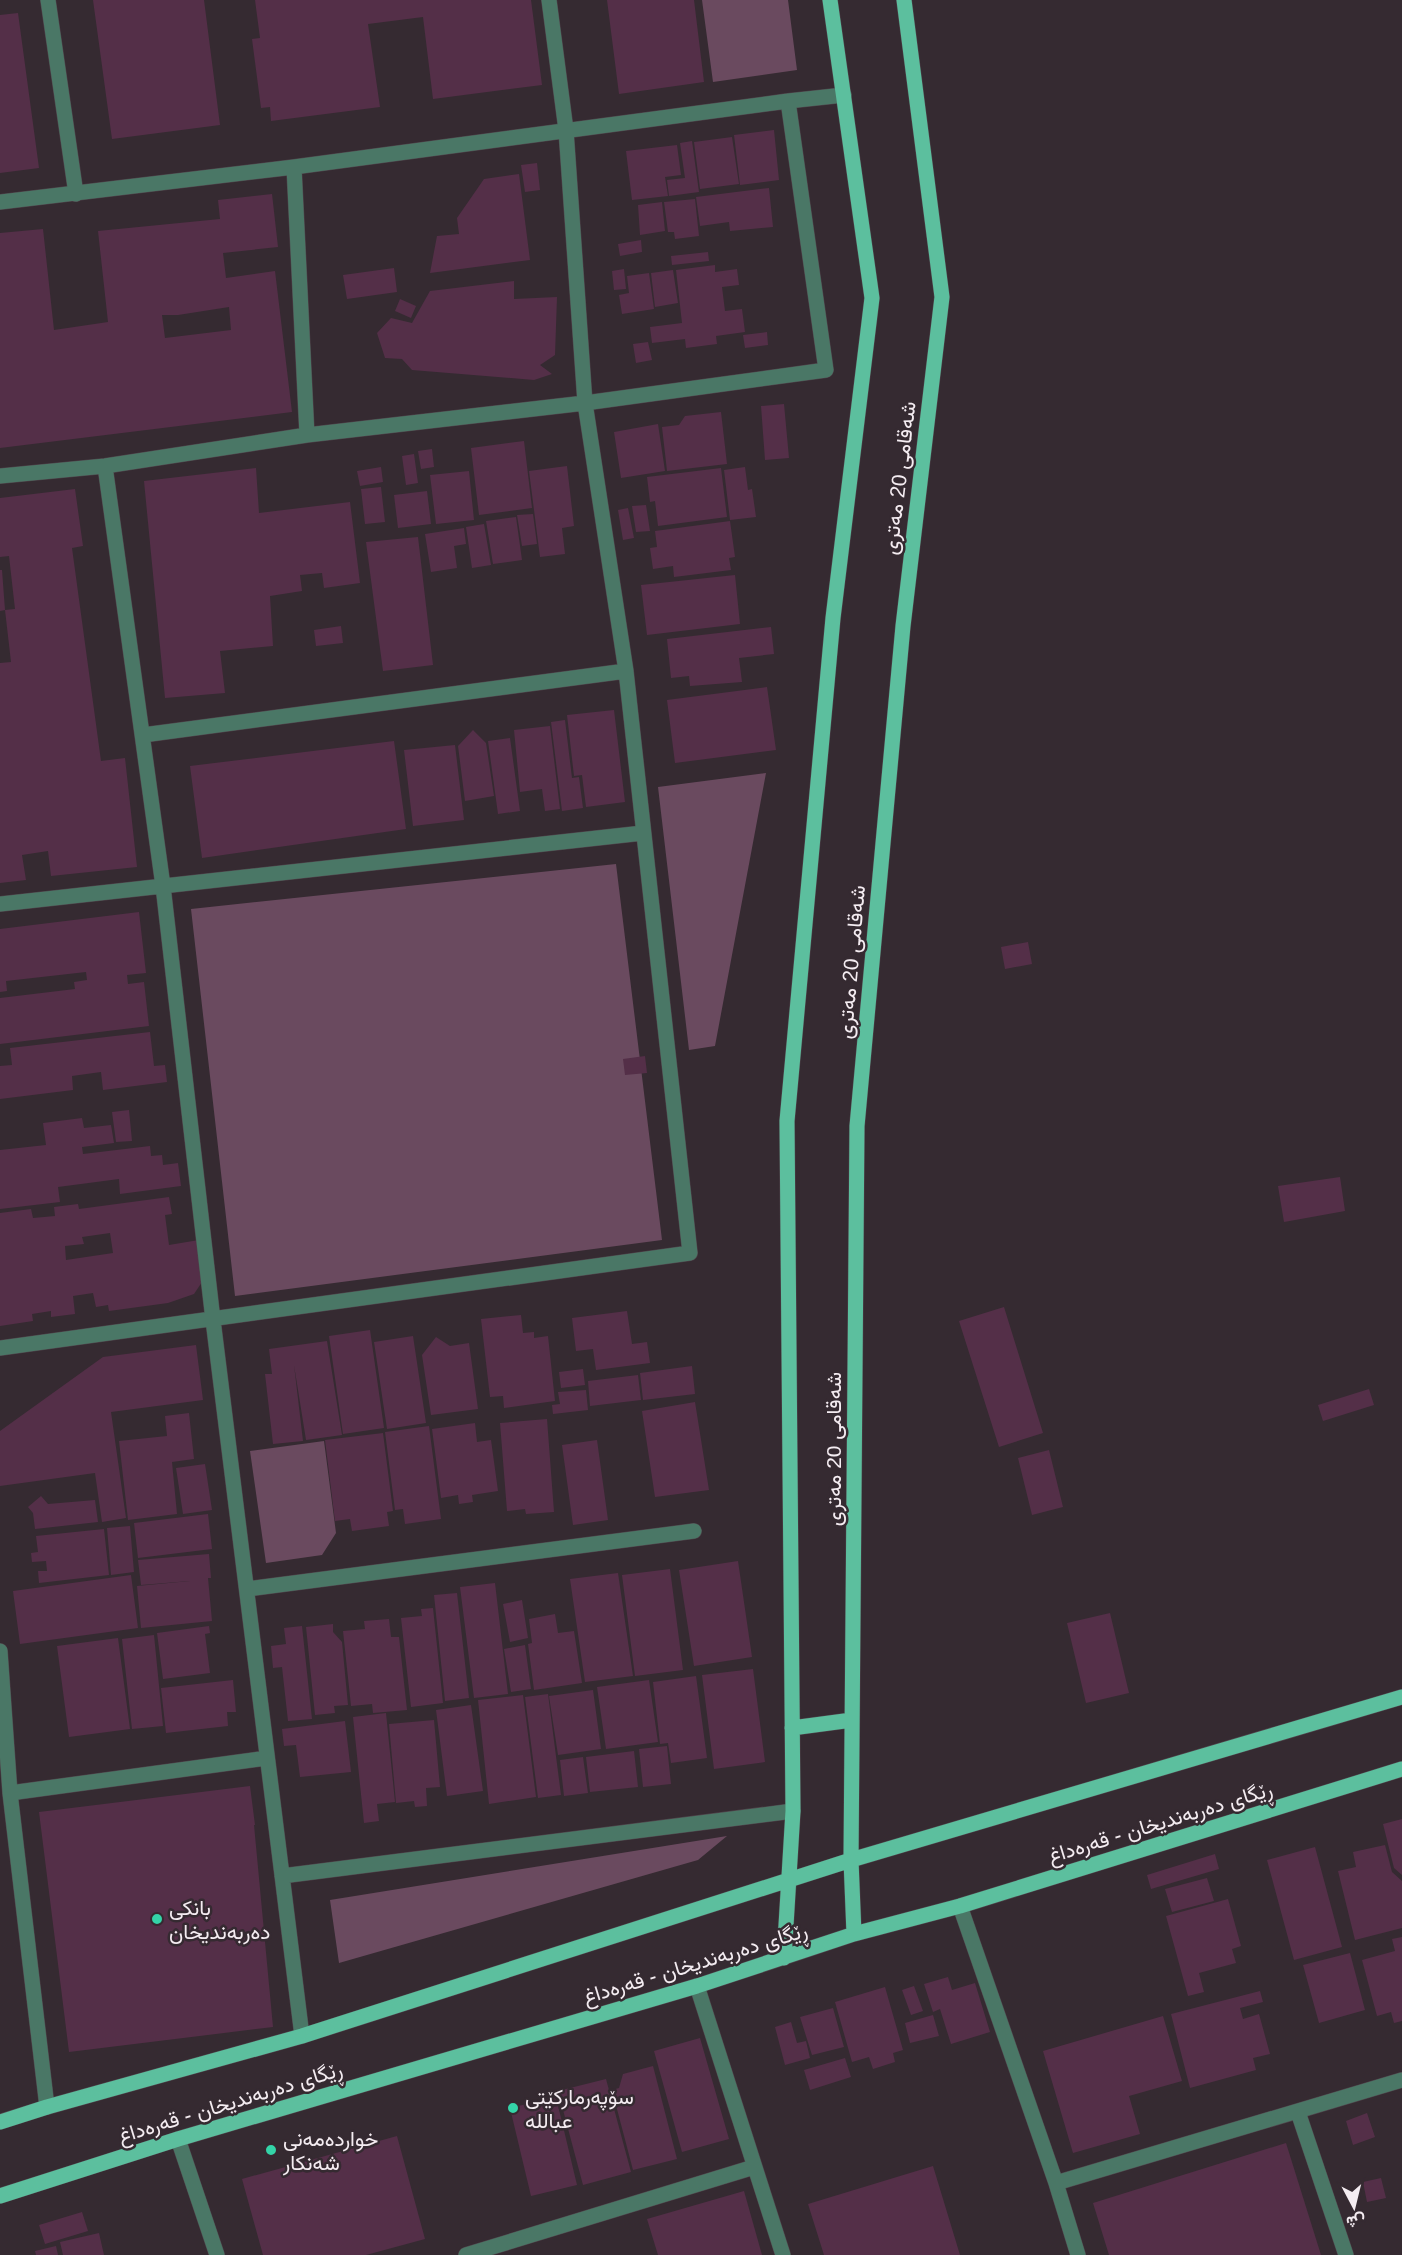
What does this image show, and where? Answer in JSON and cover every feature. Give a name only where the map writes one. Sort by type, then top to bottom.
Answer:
[{"type":"main road","name":"شەقامی 20 مەتری","points":[[784,1958],[793,1811],[787,1121],[833,618],[872,297],[830,0]]},
{"type":"main road","name":"شەقامی 20 مەتری","points":[[854,1934],[851,1860],[857,1126],[903,626],[942,297],[904,0]]},
{"type":"main road","name":"ڕێگای دەربەندیخان - قەرەداغ","points":[[0,2122],[302,2036],[851,1860],[1402,1697]]},
{"type":"main road","points":[[792,1728],[852,1720]]},
{"type":"main road","name":"ڕێگای دەربەندیخان - قەرەداغ","points":[[0,2196],[178,2139],[698,1986],[854,1934],[960,1906],[1402,1768]]},
{"type":"street","points":[[48,0],[76,194]]},
{"type":"street","points":[[0,1348],[690,1253],[626,671],[585,403],[566,130],[549,0]]},
{"type":"street","points":[[0,202],[294,167],[844,95]]},
{"type":"street","points":[[0,476],[105,466],[306,435],[585,403],[826,370],[788,101]]},
{"type":"street","points":[[294,167],[306,435]]},
{"type":"street","points":[[105,466],[163,886],[213,1320],[302,2036]]},
{"type":"street","points":[[143,735],[626,671]]},
{"type":"street","points":[[0,904],[643,833]]},
{"type":"street","points":[[247,1589],[694,1531]]},
{"type":"street","points":[[0,1651],[10,1793],[47,2107]]},
{"type":"street","points":[[10,1793],[267,1758]]},
{"type":"street","points":[[282,1876],[793,1811]]},
{"type":"street","points":[[960,1906],[1056,2184],[1078,2255]]},
{"type":"street","points":[[698,1986],[783,2255]]},
{"type":"street","points":[[1056,2184],[1402,2080]]},
{"type":"street","points":[[1298,2112],[1346,2255]]},
{"type":"street","points":[[178,2139],[217,2255]]},
{"type":"street","points":[[466,2255],[754,2167]]},
{"type":"shaded area","points":[[702,0],[788,0],[797,70],[713,82]]},
{"type":"shaded area","points":[[766,773],[715,1046],[689,1050],[658,787]]},
{"type":"shaded area","points":[[616,864],[662,1240],[235,1296],[191,909]]},
{"type":"shaded area","points":[[324,1441],[336,1533],[322,1555],[266,1563],[250,1451]]},
{"type":"shaded area","points":[[727,1836],[698,1860],[339,1963],[330,1900]]},
{"type":"building","points":[[93,0],[204,0],[220,125],[112,139]]},
{"type":"building","points":[[255,0],[531,0],[542,85],[433,99],[423,17],[368,24],[380,107],[271,121],[270,107],[261,108],[252,39],[260,38]]},
{"type":"building","points":[[607,0],[694,0],[704,82],[619,94]]},
{"type":"building","points":[[18,13],[39,168],[0,173],[0,15]]},
{"type":"building","points":[[774,130],[779,180],[740,185],[734,135]]},
{"type":"building","points":[[732,137],[739,184],[700,189],[694,142]]},
{"type":"building","points":[[692,141],[699,192],[669,196],[667,180],[685,178],[680,143]]},
{"type":"building","points":[[677,145],[681,175],[665,177],[668,196],[632,200],[626,151]]},
{"type":"building","points":[[537,163],[540,190],[525,192],[521,165]]},
{"type":"building","points":[[519,174],[530,260],[430,273],[437,236],[459,234],[457,218],[484,179]]},
{"type":"building","points":[[769,188],[773,227],[730,231],[729,222],[700,226],[696,197]]},
{"type":"building","points":[[272,194],[278,247],[223,253],[226,278],[275,271],[292,412],[0,448],[0,233],[43,229],[54,330],[108,322],[98,231],[220,219],[218,200]],"holes":[[[229,307],[231,330],[165,338],[162,315],[178,315]]]},
{"type":"building","points":[[695,199],[699,236],[675,239],[674,232],[668,232],[664,202]]},
{"type":"building","points":[[662,202],[665,231],[640,235],[638,205]]},
{"type":"building","points":[[641,240],[642,252],[620,256],[618,244]]},
{"type":"building","points":[[708,252],[709,261],[672,265],[671,256]]},
{"type":"building","points":[[715,265],[715,272],[737,269],[739,285],[722,287],[725,311],[742,309],[745,332],[716,336],[717,344],[686,348],[685,339],[652,343],[650,327],[682,323],[676,270]]},
{"type":"building","points":[[394,268],[397,292],[347,299],[343,275]]},
{"type":"building","points":[[624,269],[626,289],[614,290],[612,271]]},
{"type":"building","points":[[673,270],[678,303],[655,307],[651,273]]},
{"type":"building","points":[[649,273],[654,309],[622,314],[619,295],[629,293],[627,276]]},
{"type":"building","points":[[514,281],[514,299],[557,297],[555,355],[540,365],[552,374],[534,380],[412,370],[402,359],[385,358],[377,333],[391,318],[412,323],[430,291]]},
{"type":"building","points":[[400,299],[416,306],[411,318],[395,311]]},
{"type":"building","points":[[767,332],[768,345],[745,348],[743,335]]},
{"type":"building","points":[[648,342],[652,360],[636,363],[633,344]]},
{"type":"building","points":[[784,404],[789,458],[765,460],[761,406]]},
{"type":"building","points":[[721,412],[727,464],[667,471],[662,427],[679,425],[685,416]]},
{"type":"building","points":[[658,424],[665,471],[621,478],[614,432]]},
{"type":"building","points":[[524,441],[532,508],[479,515],[471,448]]},
{"type":"building","points":[[432,449],[434,467],[421,469],[418,451]]},
{"type":"building","points":[[414,454],[418,483],[406,485],[402,456]]},
{"type":"building","points":[[567,466],[574,526],[562,528],[565,554],[540,557],[529,471]]},
{"type":"building","points":[[381,467],[383,482],[360,486],[357,471]]},
{"type":"building","points":[[745,467],[748,490],[752,489],[756,517],[730,520],[724,470]]},
{"type":"building","points":[[256,468],[259,513],[350,502],[360,583],[324,588],[322,573],[300,575],[302,591],[270,596],[273,646],[220,651],[225,693],[165,698],[144,481]]},
{"type":"building","points":[[721,468],[727,517],[658,526],[655,501],[650,502],[647,477]]},
{"type":"building","points":[[469,471],[474,520],[436,524],[430,475]]},
{"type":"building","points":[[381,487],[385,522],[365,524],[361,489]]},
{"type":"building","points":[[75,489],[83,546],[72,548],[101,761],[125,758],[137,867],[51,876],[48,851],[22,855],[26,880],[0,883],[0,663],[11,662],[5,610],[15,609],[9,556],[0,557],[0,498]]},
{"type":"building","points":[[427,491],[431,524],[398,528],[394,495]]},
{"type":"building","points":[[646,505],[650,531],[636,532],[632,506]]},
{"type":"building","points":[[628,508],[634,538],[623,540],[618,510]]},
{"type":"building","points":[[533,514],[537,544],[522,546],[517,515]]},
{"type":"building","points":[[516,517],[522,560],[493,564],[486,521]]},
{"type":"building","points":[[730,521],[735,557],[729,558],[731,570],[674,577],[673,566],[653,569],[650,548],[657,547],[655,531]]},
{"type":"building","points":[[484,524],[491,565],[472,568],[466,527]]},
{"type":"building","points":[[464,528],[466,544],[454,546],[457,568],[431,572],[425,534]]},
{"type":"building","points":[[418,537],[433,665],[383,671],[366,542]]},
{"type":"building","points":[[0,570],[2,570],[5,610],[0,611]]},
{"type":"building","points":[[735,575],[740,624],[647,635],[641,585]]},
{"type":"building","points":[[341,626],[343,643],[316,646],[314,630]]},
{"type":"building","points":[[771,627],[774,654],[739,658],[742,682],[690,686],[689,676],[671,678],[667,639]]},
{"type":"building","points":[[767,687],[776,750],[675,763],[667,700]]},
{"type":"building","points":[[614,710],[625,802],[586,807],[582,775],[574,776],[567,715]]},
{"type":"building","points":[[565,720],[572,778],[579,777],[583,808],[562,811],[551,722]]},
{"type":"building","points":[[550,726],[560,809],[545,811],[542,789],[520,792],[514,730]]},
{"type":"building","points":[[473,730],[486,743],[494,796],[465,801],[458,746]]},
{"type":"building","points":[[510,738],[520,811],[498,814],[488,741]]},
{"type":"building","points":[[394,741],[406,829],[202,858],[190,766]]},
{"type":"building","points":[[455,745],[464,820],[413,826],[404,750]]},
{"type":"building","points":[[139,912],[146,973],[127,975],[128,984],[144,982],[149,1026],[0,1044],[0,998],[75,989],[74,982],[87,980],[86,972],[6,981],[7,991],[0,992],[0,929]]},
{"type":"building","points":[[1028,942],[1032,964],[1005,969],[1001,947]]},
{"type":"building","points":[[150,1032],[154,1066],[165,1065],[167,1082],[103,1090],[101,1072],[72,1076],[73,1090],[0,1099],[0,1066],[12,1065],[10,1048]]},
{"type":"building","points":[[645,1056],[647,1073],[625,1075],[623,1059]]},
{"type":"building","points":[[129,1110],[132,1141],[116,1142],[112,1112]]},
{"type":"building","points":[[82,1118],[84,1128],[111,1125],[114,1143],[82,1147],[83,1154],[150,1146],[151,1156],[162,1155],[163,1165],[178,1163],[181,1186],[120,1194],[119,1179],[58,1187],[60,1202],[0,1209],[0,1150],[46,1145],[43,1123]]},
{"type":"building","points":[[1340,1177],[1345,1211],[1284,1222],[1278,1186]]},
{"type":"building","points":[[169,1197],[172,1214],[165,1215],[169,1245],[199,1240],[204,1279],[194,1294],[168,1303],[109,1311],[108,1305],[96,1307],[93,1293],[73,1296],[75,1314],[51,1317],[51,1311],[32,1314],[33,1321],[0,1326],[0,1213],[31,1209],[33,1218],[55,1216],[54,1207],[78,1204],[79,1209]],"holes":[[[110,1233],[113,1253],[66,1260],[65,1246],[84,1244],[82,1237]]]},
{"type":"building","points":[[1004,1307],[1043,1433],[999,1447],[959,1321]]},
{"type":"building","points":[[627,1311],[632,1344],[647,1342],[650,1363],[596,1370],[593,1349],[576,1351],[572,1318]]},
{"type":"building","points":[[521,1315],[523,1333],[534,1332],[534,1338],[548,1336],[555,1401],[504,1408],[503,1396],[490,1397],[481,1319]]},
{"type":"building","points":[[370,1330],[384,1428],[343,1434],[329,1336]]},
{"type":"building","points":[[413,1336],[426,1423],[387,1429],[374,1342]]},
{"type":"building","points":[[436,1337],[450,1346],[469,1343],[478,1409],[431,1415],[422,1355]]},
{"type":"building","points":[[327,1341],[342,1435],[306,1440],[294,1365],[303,1441],[273,1444],[265,1374],[272,1374],[269,1349]]},
{"type":"building","points":[[196,1345],[203,1400],[111,1412],[126,1518],[102,1522],[95,1473],[0,1486],[0,1431],[103,1357]]},
{"type":"building","points":[[692,1366],[695,1394],[643,1400],[640,1373]]},
{"type":"building","points":[[583,1369],[585,1385],[561,1388],[559,1372]]},
{"type":"building","points":[[638,1375],[641,1400],[590,1406],[588,1381]]},
{"type":"building","points":[[1369,1389],[1374,1405],[1323,1421],[1318,1405]]},
{"type":"building","points":[[586,1390],[588,1410],[553,1414],[552,1405],[560,1404],[558,1392]]},
{"type":"building","points":[[695,1402],[709,1490],[655,1497],[642,1411]]},
{"type":"building","points":[[189,1413],[194,1459],[172,1462],[177,1514],[128,1520],[119,1441],[167,1436],[165,1416]]},
{"type":"building","points":[[547,1419],[554,1512],[526,1514],[525,1509],[507,1511],[500,1423]]},
{"type":"building","points":[[475,1423],[477,1442],[491,1440],[498,1491],[472,1495],[473,1502],[459,1504],[458,1495],[441,1498],[432,1429]]},
{"type":"building","points":[[429,1426],[441,1519],[405,1524],[403,1509],[395,1510],[385,1432]]},
{"type":"building","points":[[383,1433],[393,1511],[387,1512],[389,1526],[352,1531],[350,1519],[335,1521],[325,1440]]},
{"type":"building","points":[[597,1440],[608,1520],[573,1525],[562,1445]]},
{"type":"building","points":[[1049,1450],[1063,1507],[1032,1515],[1018,1458]]},
{"type":"building","points":[[205,1464],[212,1510],[183,1514],[176,1468]]},
{"type":"building","points":[[41,1496],[48,1504],[95,1500],[98,1522],[35,1529],[33,1513],[28,1507]]},
{"type":"building","points":[[208,1514],[212,1549],[138,1558],[134,1523]]},
{"type":"building","points":[[130,1526],[134,1572],[111,1575],[107,1528]]},
{"type":"building","points":[[104,1529],[109,1575],[39,1583],[38,1571],[47,1571],[46,1561],[32,1562],[31,1553],[38,1552],[36,1536]]},
{"type":"building","points":[[209,1554],[211,1578],[208,1578],[212,1621],[141,1628],[137,1586],[190,1581],[141,1585],[138,1560]]},
{"type":"building","points":[[738,1561],[752,1657],[694,1666],[679,1570]]},
{"type":"building","points":[[670,1569],[683,1670],[635,1676],[622,1575]]},
{"type":"building","points":[[618,1573],[633,1676],[585,1682],[570,1579]]},
{"type":"building","points":[[131,1575],[138,1628],[20,1644],[13,1591]]},
{"type":"building","points":[[495,1583],[508,1694],[474,1698],[460,1587]]},
{"type":"building","points":[[457,1593],[469,1698],[445,1701],[434,1595]]},
{"type":"building","points":[[522,1600],[528,1638],[510,1642],[503,1604]]},
{"type":"building","points":[[433,1608],[443,1703],[411,1707],[401,1618],[422,1616],[421,1609]]},
{"type":"building","points":[[1110,1613],[1129,1693],[1086,1703],[1067,1623]]},
{"type":"building","points":[[555,1614],[558,1633],[574,1631],[582,1683],[534,1690],[528,1644],[532,1643],[529,1619]]},
{"type":"building","points":[[389,1619],[391,1637],[399,1637],[407,1710],[373,1713],[372,1704],[351,1706],[343,1631],[365,1629],[364,1621]]},
{"type":"building","points":[[333,1624],[333,1632],[342,1642],[348,1705],[334,1706],[335,1713],[315,1715],[306,1627]]},
{"type":"building","points":[[209,1626],[210,1633],[205,1634],[210,1673],[163,1679],[157,1633]]},
{"type":"building","points":[[302,1626],[312,1719],[288,1721],[282,1667],[273,1668],[271,1646],[286,1644],[284,1628]]},
{"type":"building","points":[[154,1635],[163,1726],[132,1729],[122,1639]]},
{"type":"building","points":[[118,1638],[130,1729],[69,1737],[57,1646]]},
{"type":"building","points":[[525,1645],[531,1689],[511,1692],[504,1649]]},
{"type":"building","points":[[753,1669],[765,1762],[714,1769],[702,1675]]},
{"type":"building","points":[[696,1676],[707,1758],[671,1763],[668,1743],[660,1744],[653,1682]]},
{"type":"building","points":[[233,1680],[236,1712],[227,1712],[228,1726],[166,1733],[161,1688]]},
{"type":"building","points":[[649,1680],[658,1742],[606,1749],[597,1687]]},
{"type":"building","points":[[593,1690],[601,1749],[558,1755],[549,1696]]},
{"type":"building","points":[[548,1694],[561,1795],[538,1798],[525,1697]]},
{"type":"building","points":[[523,1695],[536,1797],[489,1804],[478,1700]]},
{"type":"building","points":[[471,1705],[483,1791],[447,1796],[436,1710]]},
{"type":"building","points":[[386,1713],[395,1802],[377,1804],[379,1821],[364,1823],[353,1717]]},
{"type":"building","points":[[434,1720],[440,1787],[426,1788],[427,1806],[415,1807],[414,1801],[396,1803],[389,1724]]},
{"type":"building","points":[[345,1721],[351,1772],[300,1777],[296,1745],[284,1746],[282,1729]]},
{"type":"building","points":[[667,1746],[671,1784],[643,1787],[639,1749]]},
{"type":"building","points":[[634,1751],[638,1787],[590,1792],[586,1757]]},
{"type":"building","points":[[583,1757],[588,1793],[564,1796],[560,1760]]},
{"type":"building","name":"بانکی دەربەندیخان","points":[[250,1786],[273,2027],[69,2052],[39,1812]]},
{"type":"building","points":[[1402,1819],[1402,1875],[1394,1868],[1383,1824]]},
{"type":"building","points":[[1385,1845],[1392,1872],[1402,1881],[1402,1928],[1355,1940],[1338,1871],[1356,1867],[1353,1852]]},
{"type":"building","points":[[1315,1847],[1342,1947],[1294,1960],[1267,1860]]},
{"type":"building","points":[[1215,1854],[1219,1869],[1151,1889],[1147,1875]]},
{"type":"building","points":[[1207,1878],[1214,1901],[1172,1912],[1165,1889]]},
{"type":"building","points":[[1228,1899],[1241,1946],[1232,1949],[1236,1963],[1199,1973],[1204,1992],[1188,1996],[1166,1916]]},
{"type":"building","points":[[1402,1937],[1402,2021],[1394,2023],[1391,2012],[1377,2016],[1362,1960],[1395,1951],[1392,1939]]},
{"type":"building","points":[[1350,1953],[1365,2010],[1319,2023],[1303,1965]]},
{"type":"building","points":[[948,1977],[952,1990],[975,1983],[990,2032],[951,2044],[940,2009],[933,2012],[924,1984]]},
{"type":"building","points":[[914,1986],[923,2011],[911,2015],[902,1990]]},
{"type":"building","points":[[885,1987],[903,2050],[893,2053],[895,2062],[873,2069],[869,2057],[852,2062],[835,2002]]},
{"type":"building","points":[[1260,1991],[1263,2002],[1240,2008],[1243,2019],[1259,2014],[1270,2054],[1253,2058],[1256,2070],[1190,2088],[1171,2014]]},
{"type":"building","points":[[833,2008],[844,2047],[812,2055],[800,2017]]},
{"type":"building","points":[[933,2015],[939,2036],[910,2043],[905,2023]]},
{"type":"building","points":[[1163,2016],[1182,2081],[1129,2096],[1140,2134],[1073,2153],[1043,2051]]},
{"type":"building","points":[[791,2022],[797,2043],[806,2041],[810,2058],[785,2065],[775,2027]]},
{"type":"building","points":[[700,2038],[729,2139],[682,2152],[654,2051]]},
{"type":"building","points":[[845,2058],[851,2077],[810,2090],[804,2070]]},
{"type":"building","points":[[653,2066],[677,2159],[633,2170],[612,2090],[619,2088],[623,2074]]},
{"type":"building","points":[[606,2079],[631,2172],[583,2185],[558,2091]]},
{"type":"building","points":[[556,2097],[577,2185],[531,2196],[510,2108]]},
{"type":"building","points":[[1367,2113],[1375,2137],[1353,2145],[1346,2121]]},
{"type":"building","points":[[397,2136],[425,2239],[366,2255],[263,2255],[242,2179]]},
{"type":"building","points":[[1286,2143],[1321,2255],[1109,2255],[1093,2203]]},
{"type":"building","points":[[933,2166],[960,2255],[824,2255],[808,2204]]},
{"type":"building","points":[[1381,2178],[1386,2198],[1367,2202],[1363,2182]]},
{"type":"building","points":[[744,2191],[762,2255],[658,2255],[647,2219]]},
{"type":"building","points":[[82,2212],[88,2231],[45,2244],[39,2225]]},
{"type":"building","points":[[99,2233],[104,2255],[63,2255],[60,2242]]},
{"type":"building","points":[[56,2246],[58,2255],[36,2255],[35,2251]]},
{"type":"place","name":"بانکی دەربەندیخان","points":[[157,1919]]},
{"type":"place","name":"سۆپه‌رماركێتى عبالله","points":[[513,2108]]},
{"type":"place","name":"خواردەمەنی شەنکار","points":[[271,2150]]}]
